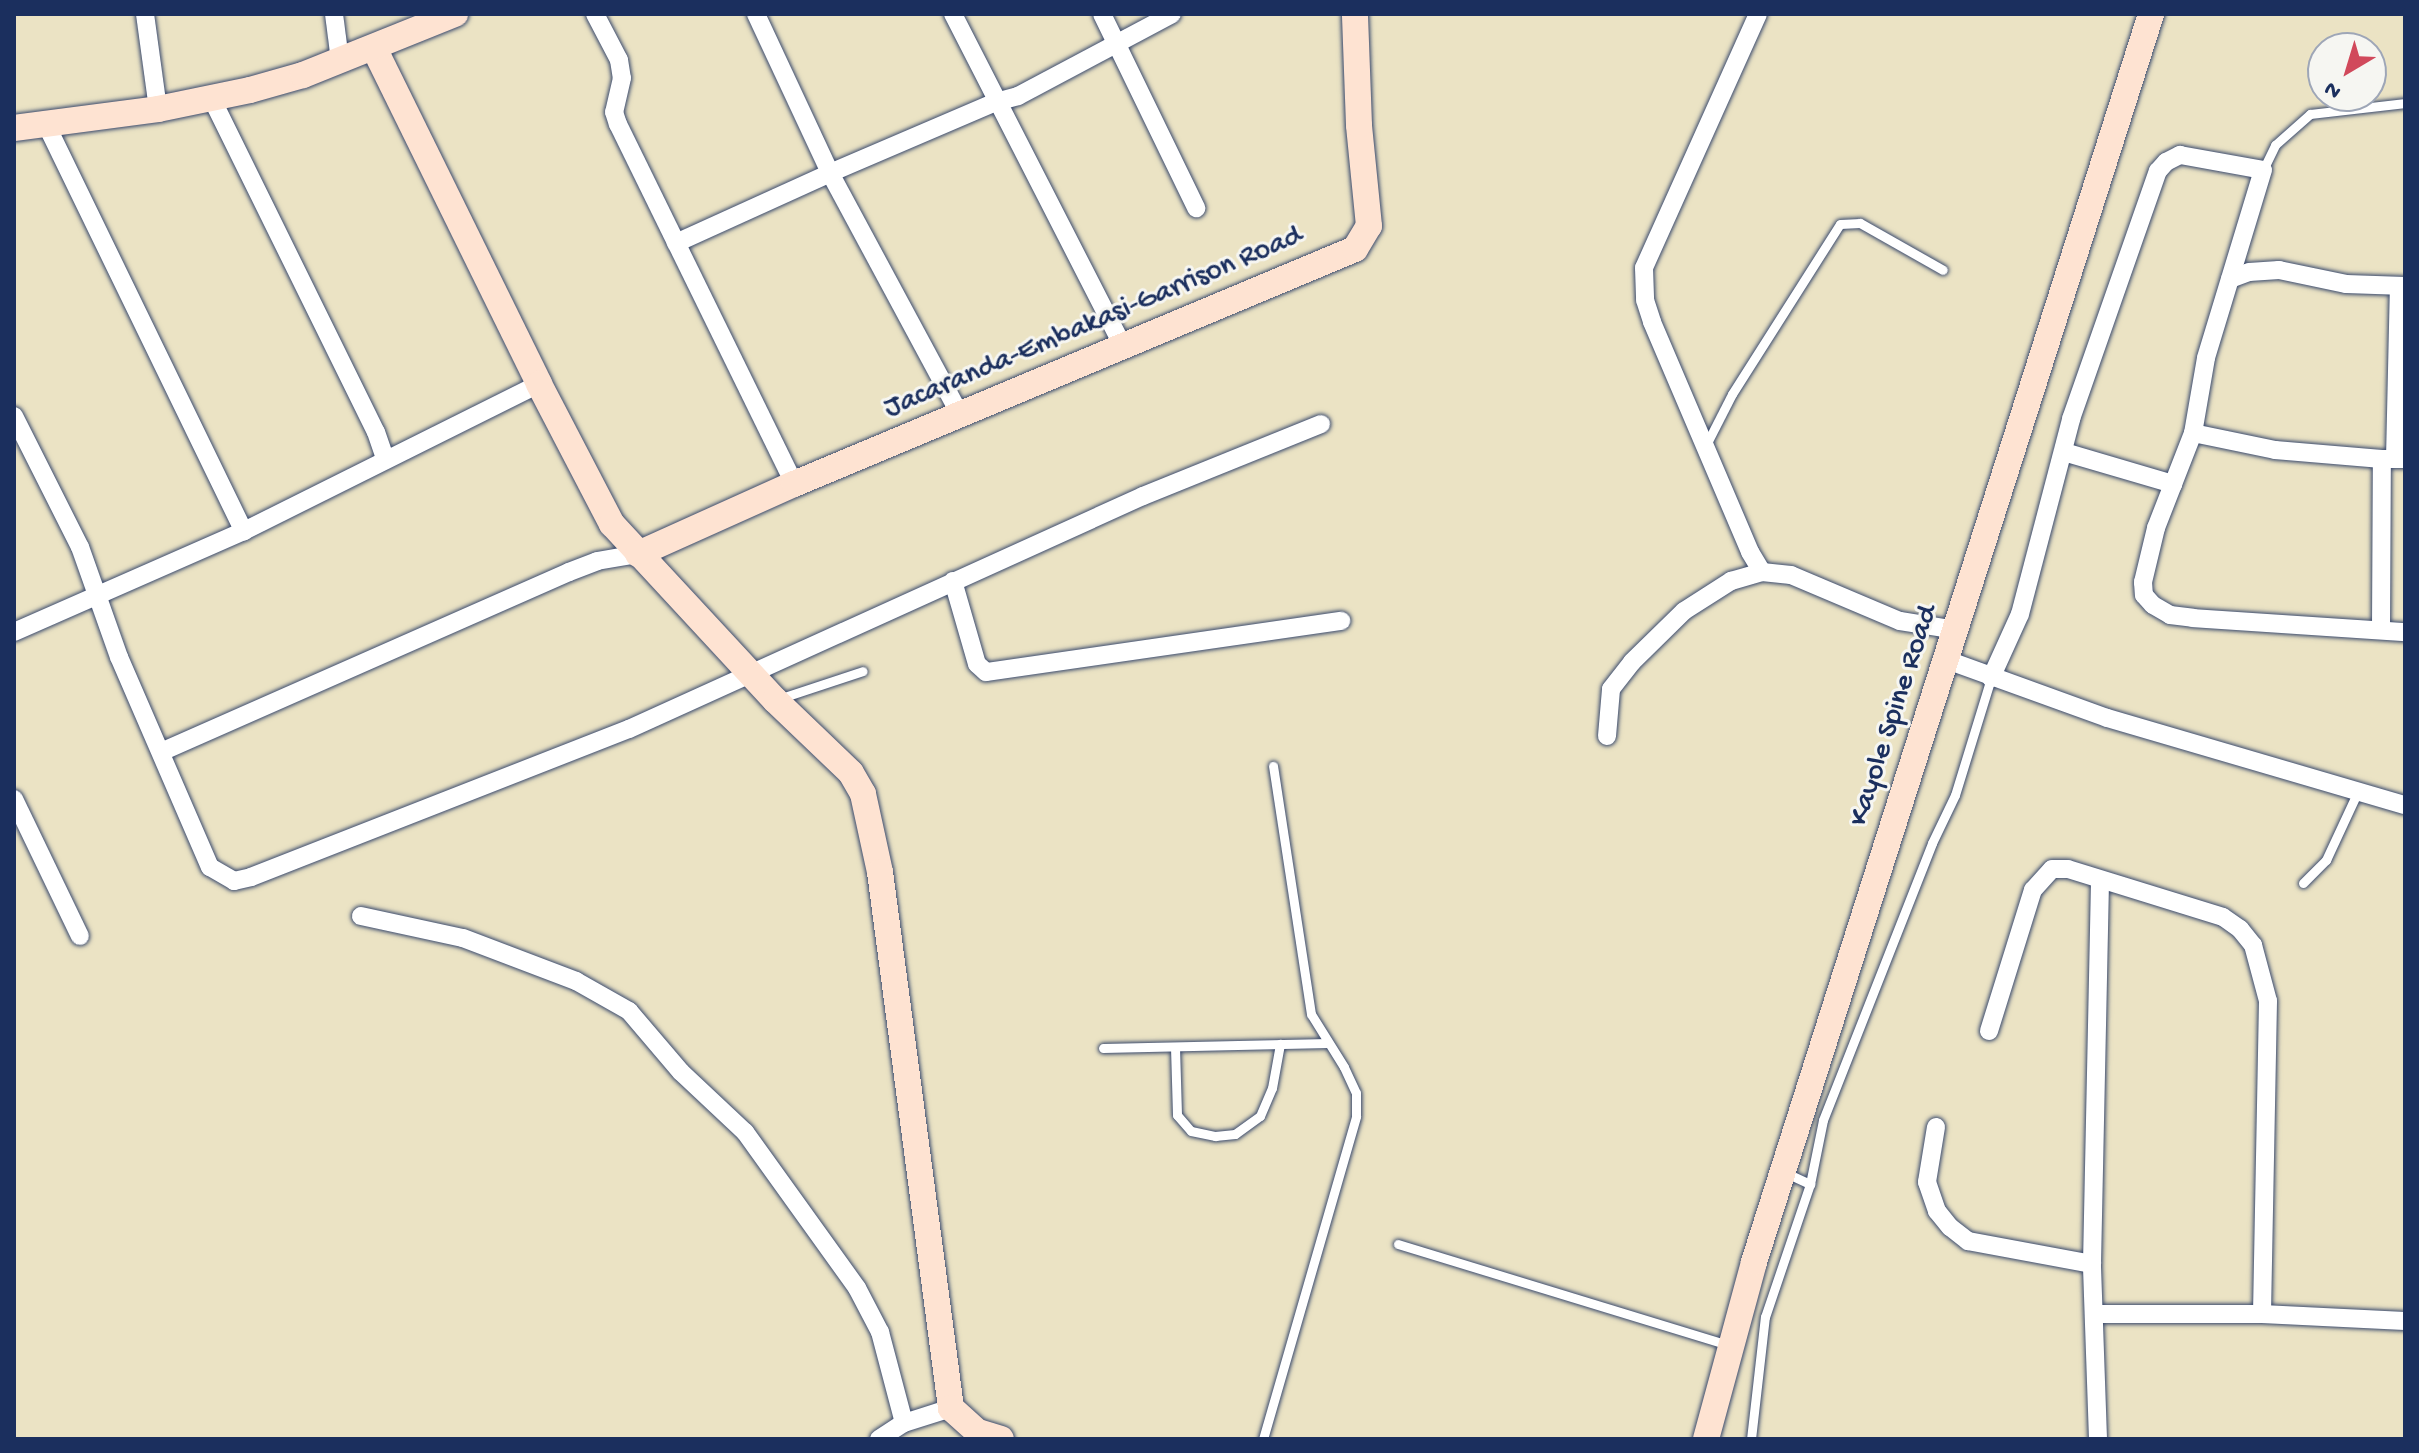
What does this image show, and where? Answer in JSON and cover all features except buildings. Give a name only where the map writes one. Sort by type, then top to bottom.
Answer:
[{"type":"street","points":[[145,14],[158,109]]},
{"type":"street","points":[[334,14],[340,60]]},
{"type":"street","points":[[14,128],[212,99],[303,75],[455,14]]},
{"type":"street","points":[[595,14],[619,60],[622,78],[614,112],[794,484]]},
{"type":"street","points":[[756,14],[830,173],[960,414]]},
{"type":"street","points":[[953,14],[1123,346]]},
{"type":"street","points":[[1102,14],[1114,46],[1196,208]]},
{"type":"street","points":[[676,243],[830,173],[996,102],[1018,96],[1172,14]]},
{"type":"street","name":"Jacaranda-Embakasi-Garrison Road","points":[[638,554],[794,484],[1355,249],[1369,226],[1369,208],[1359,125],[1355,14]]},
{"type":"street","points":[[1758,14],[1644,268],[1645,300],[1652,322],[1750,552],[1762,572]]},
{"type":"street","name":"Kayole Spine Road","points":[[1706,1439],[1783,1171],[2151,14]]},
{"type":"street","points":[[374,48],[539,384],[612,524],[775,700],[851,773],[863,794],[872,822],[951,1408],[978,1432],[1001,1439]]},
{"type":"street","points":[[212,99],[376,432],[385,458]]},
{"type":"street","points":[[46,124],[244,531]]},
{"type":"street","points":[[1991,678],[2020,614],[2071,419],[2158,171],[2166,162],[2180,155],[2263,170],[2206,358],[2193,433],[2156,528],[2143,582],[2144,595],[2153,605],[2170,615],[2405,632]]},
{"type":"street","points":[[2230,279],[2249,272],[2279,270],[2346,284],[2402,286],[2394,459],[2381,628]]},
{"type":"street","points":[[14,632],[244,531],[385,458],[539,384]]},
{"type":"street","points":[[14,416],[80,547],[119,657],[210,867],[234,881],[629,729],[1143,496],[1321,424]]},
{"type":"street","points":[[2193,433],[2275,450],[2394,459]]},
{"type":"street","points":[[2064,452],[2173,484]]},
{"type":"street","points":[[161,752],[569,572],[597,561],[638,554]]},
{"type":"street","points":[[1607,736],[1611,689],[1632,662],[1684,611],[1731,581],[1762,572],[1791,575],[1900,621],[1957,630]]},
{"type":"street","points":[[953,581],[977,664],[986,672],[1341,621]]},
{"type":"street","points":[[1947,660],[2107,718],[2405,805]]},
{"type":"street","points":[[14,799],[80,936]]},
{"type":"street","points":[[1989,1031],[2033,890],[2041,877],[2052,869],[2068,869],[2223,917],[2240,929],[2253,945],[2268,1001],[2262,1314]]},
{"type":"street","points":[[2098,1439],[2092,1264],[2100,881]]},
{"type":"street","points":[[361,916],[463,938],[576,981],[629,1011],[681,1072],[745,1132],[857,1288],[880,1332],[904,1423]]},
{"type":"street","points":[[1936,1127],[1927,1182],[1937,1211],[1950,1227],[1968,1241],[2092,1264]]},
{"type":"street","points":[[2096,1314],[2262,1314],[2405,1321]]},
{"type":"street","points":[[879,1439],[904,1423],[951,1408]]},
{"type":"lane","points":[[2263,170],[2275,145],[2310,114],[2405,103]]},
{"type":"lane","points":[[1706,445],[1732,394],[1840,224],[1860,223],[1943,270]]},
{"type":"lane","points":[[775,700],[863,671]]},
{"type":"lane","points":[[1751,1439],[1765,1317],[1810,1184],[1823,1120],[1932,843],[1955,795],[1991,678]]},
{"type":"lane","points":[[1263,1439],[1356,1116],[1356,1093],[1344,1067],[1311,1014],[1273,766]]},
{"type":"lane","points":[[2303,883],[2326,860],[2358,791]]},
{"type":"lane","points":[[1103,1048],[1328,1043]]},
{"type":"lane","points":[[1175,1047],[1177,1115],[1191,1131],[1215,1136],[1235,1134],[1260,1116],[1272,1088],[1280,1044]]},
{"type":"lane","points":[[1783,1171],[1810,1184]]},
{"type":"lane","points":[[1398,1244],[1733,1346]]}]
